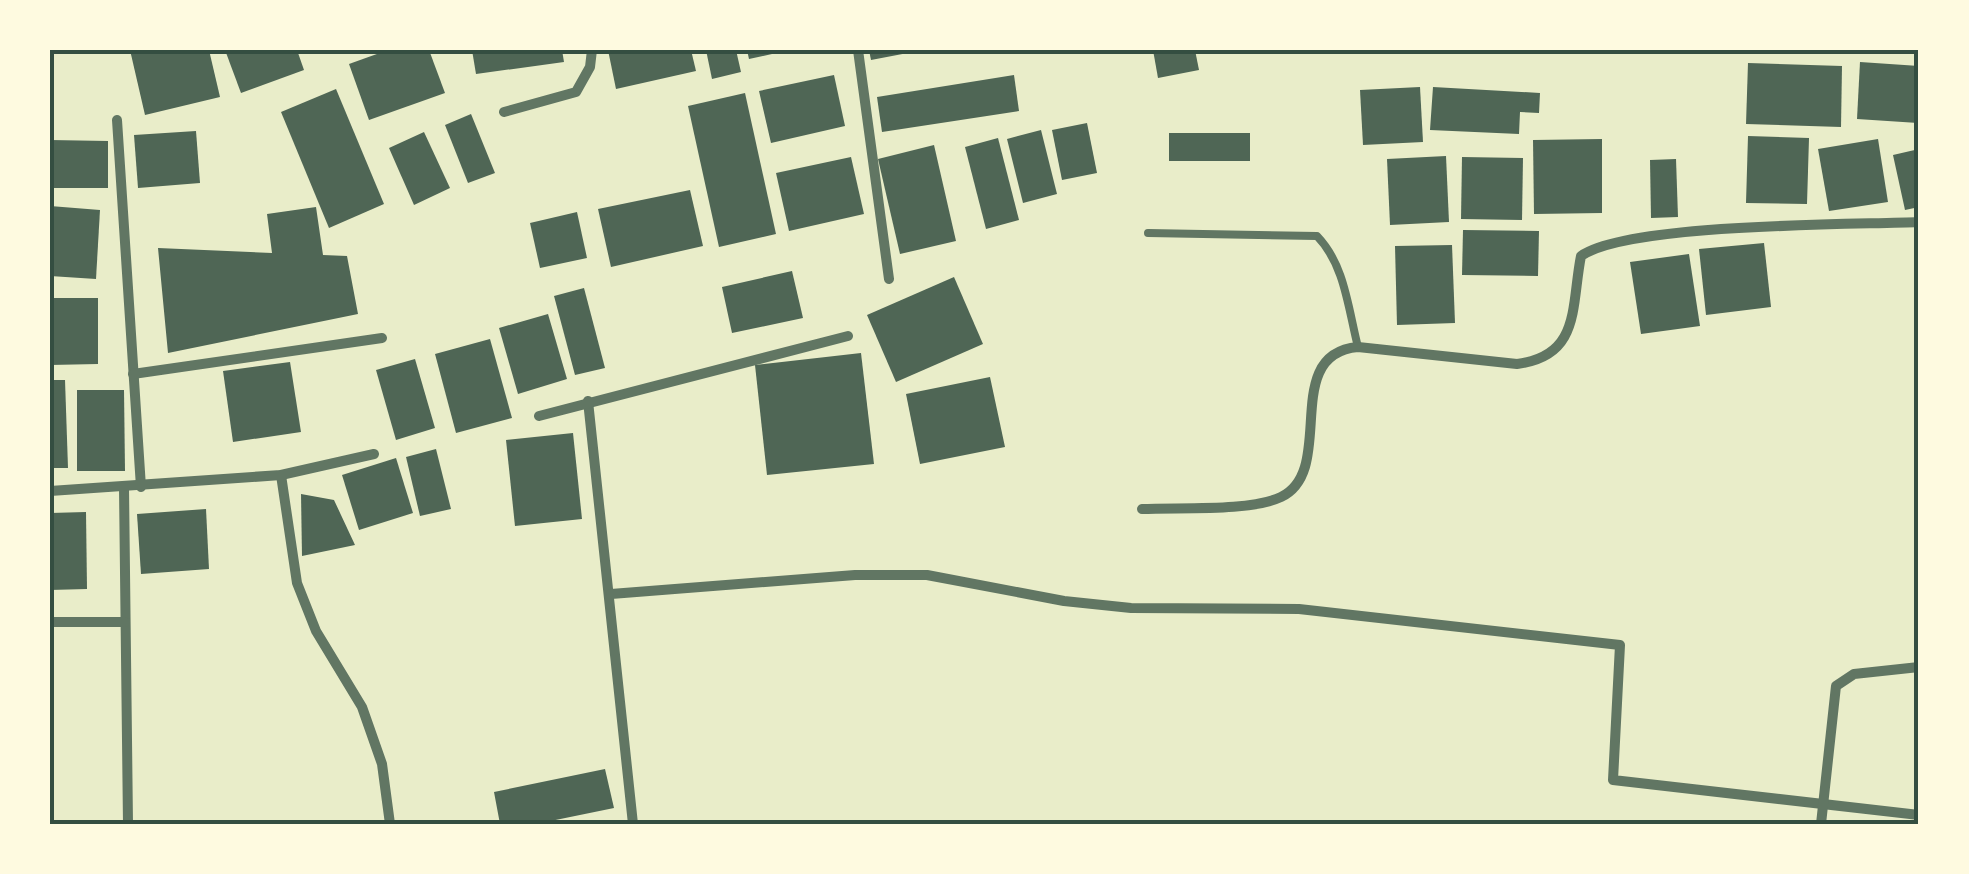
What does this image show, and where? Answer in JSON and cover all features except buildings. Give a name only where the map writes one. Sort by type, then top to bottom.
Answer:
[{"type":"street","points":[[504,112],[576,92],[590,66],[592,50]]},
{"type":"street","points":[[858,50],[889,279]]},
{"type":"street","points":[[118,120],[141,487]]},
{"type":"street","points":[[1142,509],[1257,503],[1283,497],[1300,480],[1324,358],[1338,348],[1517,364],[1541,361],[1564,341],[1581,256],[1597,245],[1666,235],[1919,222]]},
{"type":"street","points":[[539,416],[848,336]]},
{"type":"street","points":[[134,374],[382,338]]},
{"type":"street","points":[[588,401],[634,824]]},
{"type":"street","points":[[50,491],[281,476],[374,454]]},
{"type":"street","points":[[281,476],[298,583],[316,631],[362,706],[382,764],[390,824]]},
{"type":"street","points":[[124,488],[128,824]]},
{"type":"street","points":[[611,594],[855,574],[927,575],[1081,603],[1131,608],[1299,609],[1620,644],[1613,780],[1919,816]]},
{"type":"street","points":[[50,622],[125,622]]},
{"type":"street","points":[[1822,824],[1836,686],[1854,674],[1919,667]]},
{"type":"lane","points":[[1148,233],[1317,236],[1331,250],[1341,277],[1358,347]]}]
